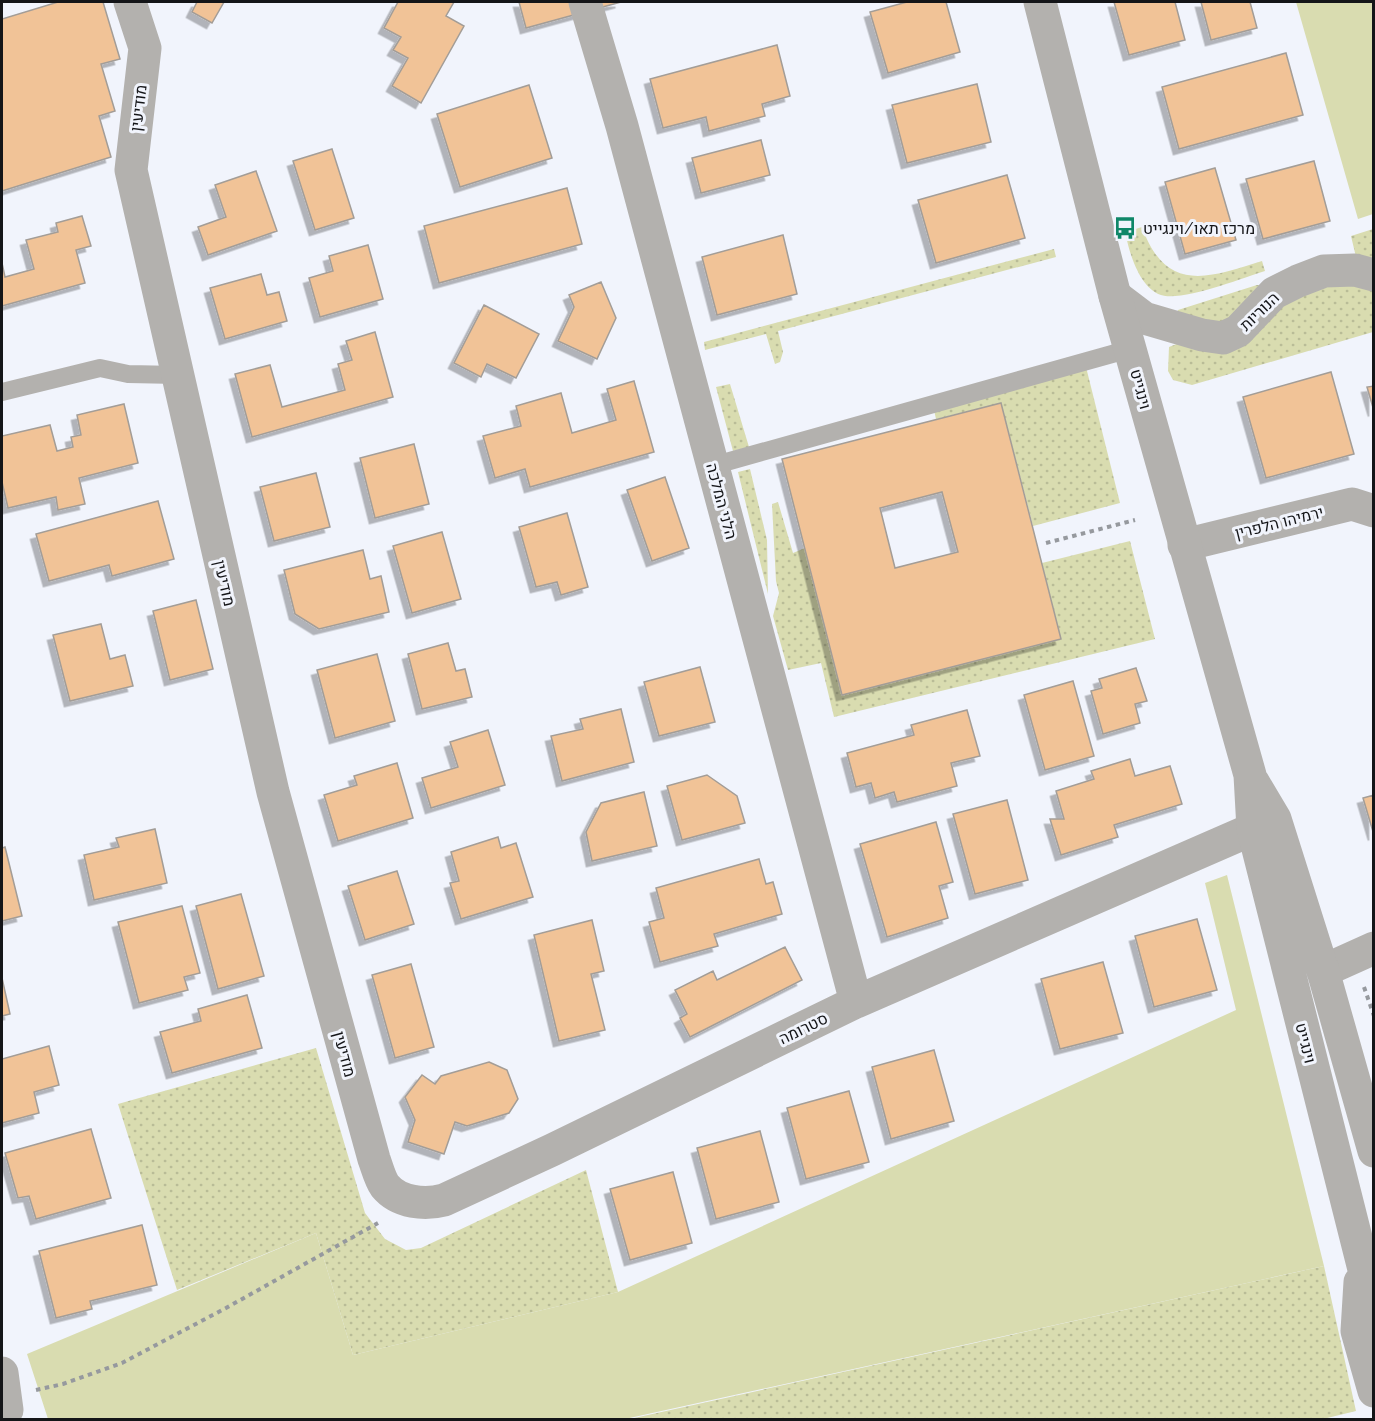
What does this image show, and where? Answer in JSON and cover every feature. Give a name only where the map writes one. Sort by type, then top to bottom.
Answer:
[{"type":"street","name":"מודיעין","points":[[130,2],[145,48],[131,170],[273,792],[374,1159],[385,1185],[397,1196]]},
{"type":"street","name":"הלני המלכה","points":[[585,2],[622,126],[856,1002]]},
{"type":"street","name":"וינגייט","points":[[1040,2],[1115,296],[1250,775],[1253,830],[1374,1309]]},
{"type":"street","name":"הנוריות","points":[[1115,296],[1144,318],[1202,335],[1223,338],[1238,332],[1274,293],[1298,281],[1324,271],[1355,270],[1374,275]]},
{"type":"street","name":"ירמיהו הלפרין","points":[[1184,545],[1352,504],[1374,511]]},
{"type":"street","name":"וינגייט","points":[[1250,775],[1275,819],[1323,971],[1374,1150]]},
{"type":"street","name":"סטרומה","points":[[397,1196],[411,1201],[433,1203],[444,1200],[856,1002],[1253,830]]},
{"type":"street","points":[[1323,971],[1374,948]]},
{"type":"street","points":[[1361,1262],[1357,1331],[1374,1391]]},
{"type":"street","points":[[2,1373],[8,1410],[2,1418]]},
{"type":"lane","points":[[712,466],[1130,349]]},
{"type":"lane","points":[[2,392],[100,368],[128,374],[178,375]]},
{"type":"path","points":[[1046,543],[1136,520]]},
{"type":"path","points":[[28,1391],[63,1384],[123,1363],[378,1222],[397,1196]]},
{"type":"green space","points":[[1296,2],[1373,2],[1373,214],[1358,219]]},
{"type":"green space","points":[[1142,227],[1152,248],[1163,263],[1176,272],[1191,276],[1207,275],[1262,261],[1265,271],[1197,292],[1183,295],[1161,295],[1147,286],[1137,270],[1128,244],[1126,236],[1129,231]]},
{"type":"green space","points":[[1373,229],[1373,261],[1356,257],[1351,236]]},
{"type":"green space","points":[[1054,249],[1056,257],[778,331],[783,352],[780,362],[775,364],[766,334],[705,350],[704,342]]},
{"type":"green space","points":[[1327,282],[1373,287],[1373,332],[1192,385],[1173,380],[1168,371],[1169,347],[1281,303]]},
{"type":"green space","points":[[1261,285],[1220,328],[1177,313],[1178,310]]},
{"type":"green space","points":[[1086,367],[1120,503],[1033,526],[1001,403],[936,419],[933,406]]},
{"type":"green space","points":[[730,384],[749,447],[733,451],[716,387]]},
{"type":"green space","points":[[750,469],[767,540],[768,594],[738,472]]},
{"type":"green space","points":[[778,502],[793,553],[805,548],[842,695],[1061,639],[1042,563],[1130,541],[1155,639],[834,717],[821,663],[788,670],[773,616],[779,593],[776,581],[772,504]]},
{"type":"green space","points":[[1227,875],[1324,1266],[625,1419],[48,1419],[27,1354],[316,1233],[353,1355],[618,1292],[1236,1010],[1205,883]]},
{"type":"green space","points":[[316,1048],[365,1213],[385,1239],[406,1250],[421,1248],[586,1170],[618,1292],[353,1355],[316,1233],[177,1290],[118,1104]]},
{"type":"green space","points":[[1324,1266],[1356,1411],[1319,1420],[625,1420]]},
{"type":"building","points":[[58,2],[103,2],[120,59],[101,64],[115,111],[99,116],[111,157],[2,191],[2,19]]},
{"type":"building","points":[[197,2],[224,2],[212,23],[192,12]]},
{"type":"building","points":[[398,2],[454,2],[446,16],[464,26],[421,103],[392,86],[408,58],[393,50],[401,37],[384,28]]},
{"type":"building","points":[[519,2],[621,2],[526,28]]},
{"type":"building","points":[[907,2],[946,2],[960,52],[888,73],[870,12]]},
{"type":"building","points":[[1114,2],[1175,2],[1185,40],[1129,55]]},
{"type":"building","points":[[1201,2],[1250,2],[1257,28],[1211,40]]},
{"type":"building","points":[[777,45],[790,96],[762,104],[765,116],[709,131],[706,117],[663,128],[650,79]]},
{"type":"building","points":[[1286,53],[1303,115],[1179,149],[1162,87]]},
{"type":"building","points":[[977,84],[991,142],[907,163],[892,105]]},
{"type":"building","points":[[529,85],[552,158],[460,187],[437,114]]},
{"type":"building","points":[[761,140],[770,175],[701,193],[692,158]]},
{"type":"building","points":[[332,149],[354,218],[315,230],[293,161]]},
{"type":"building","points":[[1314,161],[1330,221],[1263,239],[1246,179]]},
{"type":"building","points":[[1215,168],[1236,240],[1185,254],[1165,182]]},
{"type":"building","points":[[256,171],[277,231],[208,255],[198,227],[226,217],[215,185]]},
{"type":"building","points":[[1007,175],[1025,238],[936,263],[918,200]]},
{"type":"building","points":[[567,188],[582,244],[439,283],[424,226]]},
{"type":"building","points":[[82,216],[91,246],[76,250],[85,283],[2,306],[2,263],[5,277],[34,269],[26,240],[58,232],[56,223]]},
{"type":"building","points":[[783,235],[797,294],[717,315],[702,257]]},
{"type":"building","points":[[368,245],[383,299],[320,317],[309,278],[333,271],[329,256]]},
{"type":"building","points":[[261,274],[267,295],[279,292],[287,321],[225,339],[210,288]]},
{"type":"building","points":[[601,282],[616,318],[597,359],[558,341],[574,307],[569,295]]},
{"type":"building","points":[[484,305],[539,334],[516,378],[487,364],[481,377],[454,363]]},
{"type":"building","points":[[375,332],[393,397],[252,437],[235,374],[270,365],[282,407],[345,390],[338,364],[352,360],[346,341]]},
{"type":"building","points":[[1331,372],[1354,454],[1266,478],[1243,397]]},
{"type":"building","points":[[634,381],[654,452],[530,487],[525,469],[495,478],[483,436],[521,426],[516,406],[561,393],[572,433],[616,420],[607,389]]},
{"type":"building","points":[[1374,386],[1374,411],[1367,387]]},
{"type":"building","points":[[1001,403],[1061,639],[842,695],[782,459]],"holes":[[[942,492],[958,552],[895,568],[880,508]]]},
{"type":"building","points":[[124,404],[138,463],[79,478],[85,504],[58,510],[56,497],[8,508],[2,482],[2,436],[50,425],[57,451],[73,447],[71,437],[81,435],[77,415]]},
{"type":"building","points":[[414,444],[429,504],[375,518],[360,458]]},
{"type":"building","points":[[316,473],[330,527],[274,541],[260,487]]},
{"type":"building","points":[[665,477],[689,548],[652,561],[627,490]]},
{"type":"building","points":[[158,501],[174,559],[112,576],[109,565],[49,581],[36,534]]},
{"type":"building","points":[[567,513],[588,587],[561,595],[557,582],[536,587],[519,527]]},
{"type":"building","points":[[442,532],[461,599],[412,613],[393,546]]},
{"type":"building","points":[[363,550],[370,579],[381,576],[389,612],[319,629],[295,614],[284,570]]},
{"type":"building","points":[[196,600],[213,669],[170,680],[153,611]]},
{"type":"building","points":[[101,624],[110,659],[125,655],[133,686],[70,701],[53,635]]},
{"type":"building","points":[[448,643],[456,671],[465,669],[472,697],[422,709],[408,654]]},
{"type":"building","points":[[377,654],[395,721],[335,738],[317,670]]},
{"type":"building","points":[[700,667],[715,722],[659,736],[644,682]]},
{"type":"building","points":[[1136,668],[1147,701],[1135,704],[1140,723],[1103,734],[1091,691],[1102,688],[1099,679]]},
{"type":"building","points":[[1073,681],[1094,756],[1045,770],[1024,695]]},
{"type":"building","points":[[621,709],[634,762],[562,781],[551,736],[583,729],[580,719]]},
{"type":"building","points":[[967,710],[980,756],[951,763],[957,786],[897,802],[894,792],[875,798],[871,783],[856,787],[847,753],[914,735],[911,725]]},
{"type":"building","points":[[488,730],[505,785],[431,808],[422,778],[458,767],[450,742]]},
{"type":"building","points":[[1130,759],[1135,776],[1170,766],[1182,804],[1114,825],[1118,837],[1061,855],[1050,819],[1064,819],[1056,791],[1094,779],[1091,771]]},
{"type":"building","points":[[397,763],[413,818],[338,841],[324,795],[357,785],[354,776]]},
{"type":"building","points":[[707,775],[737,796],[745,823],[682,840],[667,786]]},
{"type":"building","points":[[644,792],[657,846],[592,861],[586,832],[601,803]]},
{"type":"building","points":[[1374,795],[1374,835],[1363,798]]},
{"type":"building","points":[[1007,800],[1028,880],[975,894],[953,814]]},
{"type":"building","points":[[936,822],[953,882],[939,886],[948,918],[887,937],[860,844]]},
{"type":"building","points":[[155,829],[167,883],[94,900],[84,855],[119,847],[116,838]]},
{"type":"building","points":[[498,837],[501,848],[516,843],[533,897],[461,919],[450,883],[459,881],[451,852]]},
{"type":"building","points":[[5,847],[22,916],[2,921],[2,848]]},
{"type":"building","points":[[759,859],[766,884],[773,882],[782,914],[714,934],[718,946],[660,962],[649,922],[664,918],[656,888]]},
{"type":"building","points":[[397,871],[414,924],[365,940],[348,886]]},
{"type":"building","points":[[241,894],[264,976],[218,989],[196,906]]},
{"type":"building","points":[[182,906],[200,973],[184,977],[188,990],[139,1003],[118,922]]},
{"type":"building","points":[[1197,919],[1217,990],[1154,1007],[1135,936]]},
{"type":"building","points":[[592,920],[604,971],[591,974],[605,1030],[559,1041],[534,935]]},
{"type":"building","points":[[785,947],[802,980],[690,1037],[680,1018],[687,1014],[675,990],[713,971],[717,980]]},
{"type":"building","points":[[1103,962],[1123,1033],[1060,1049],[1041,979]]},
{"type":"building","points":[[411,964],[434,1047],[395,1058],[372,975]]},
{"type":"building","points":[[2,978],[10,1014],[2,1016]]},
{"type":"building","points":[[247,995],[262,1048],[172,1073],[160,1032],[201,1021],[198,1009]]},
{"type":"building","points":[[49,1046],[59,1085],[34,1092],[39,1113],[2,1123],[2,1059]]},
{"type":"building","points":[[934,1050],[954,1121],[891,1139],[872,1067]]},
{"type":"building","points":[[489,1062],[507,1070],[518,1099],[509,1113],[467,1126],[455,1122],[444,1154],[408,1142],[415,1120],[405,1097],[422,1075],[435,1084],[441,1076]]},
{"type":"building","points":[[849,1091],[869,1162],[806,1179],[787,1108]]},
{"type":"building","points":[[91,1129],[111,1198],[36,1219],[29,1196],[18,1198],[5,1153]]},
{"type":"building","points":[[760,1131],[779,1202],[716,1219],[697,1148]]},
{"type":"building","points":[[673,1172],[692,1243],[630,1260],[610,1189]]},
{"type":"building","points":[[142,1225],[157,1285],[90,1301],[92,1309],[56,1318],[39,1251]]},
{"type":"place","name":"מרכז תאו/וינגייט","points":[[1125,228]]}]
